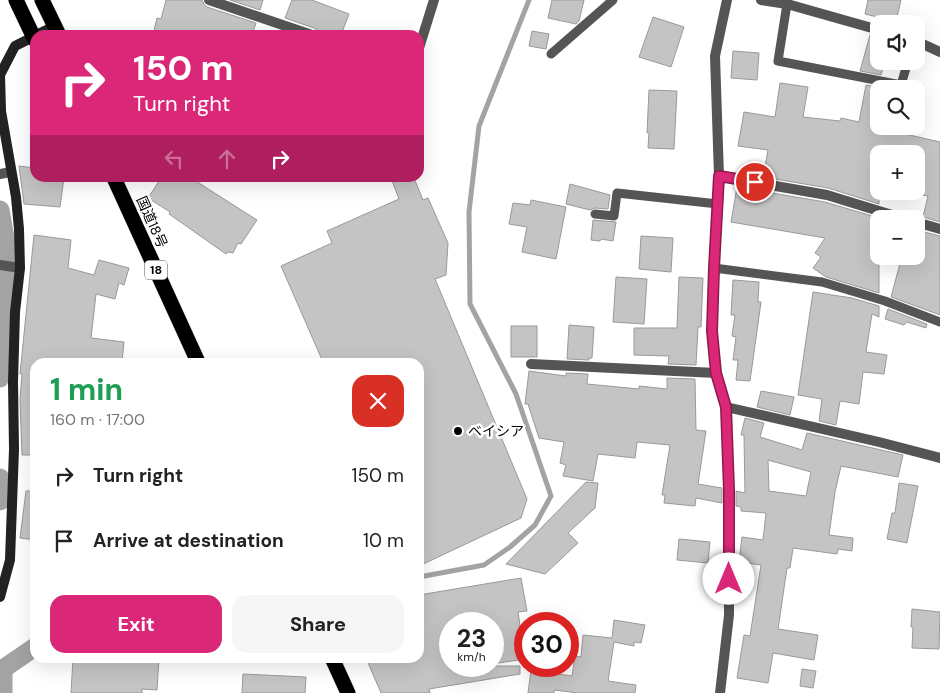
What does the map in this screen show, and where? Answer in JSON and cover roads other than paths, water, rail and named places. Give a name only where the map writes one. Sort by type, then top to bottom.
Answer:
[{"type":"highway","points":[[16,0],[31,30]]},
{"type":"highway","points":[[42,0],[57,30]]},
{"type":"highway","name":"国道18号","points":[[116,182],[196,358]]},
{"type":"highway","points":[[334,663],[348,693]]},
{"type":"main road","points":[[0,597],[10,560],[14,458],[13,382],[16,268],[19,229],[16,197],[4,173],[8,151],[1,111],[0,75],[15,46],[30,39]]},
{"type":"street","points":[[209,0],[297,30]]},
{"type":"street","points":[[424,32],[434,0]]},
{"type":"street","points":[[720,693],[729,614],[729,490],[726,407],[716,373],[712,331],[719,176],[715,56],[726,0]]},
{"type":"street","points":[[761,0],[787,4],[870,27]]},
{"type":"street","points":[[925,45],[940,52]]},
{"type":"street","points":[[719,176],[827,195],[876,210]]},
{"type":"street","points":[[925,225],[940,229]]},
{"type":"street","points":[[0,265],[16,268]]},
{"type":"street","points":[[531,364],[716,373]]},
{"type":"street","points":[[726,407],[940,458]]},
{"type":"lane","points":[[551,54],[613,0]]},
{"type":"lane","points":[[787,4],[778,61],[901,85],[905,70]]},
{"type":"lane","points":[[595,214],[614,216],[617,193],[718,204]]},
{"type":"lane","points":[[714,268],[822,282],[885,301],[940,322]]},
{"type":"waterway","points":[[424,576],[484,565],[510,547],[535,525],[551,496],[516,394],[470,304],[469,212],[479,126],[529,0]]},
{"type":"waterway","points":[[0,210],[8,254],[0,378]]},
{"type":"waterway","points":[[0,478],[0,501]]},
{"type":"waterway","points":[[3,669],[30,650]]},
{"type":"waterway","points":[[3,669],[3,693]]},
{"type":"place","name":"ベイシア","points":[[458,431]]}]
